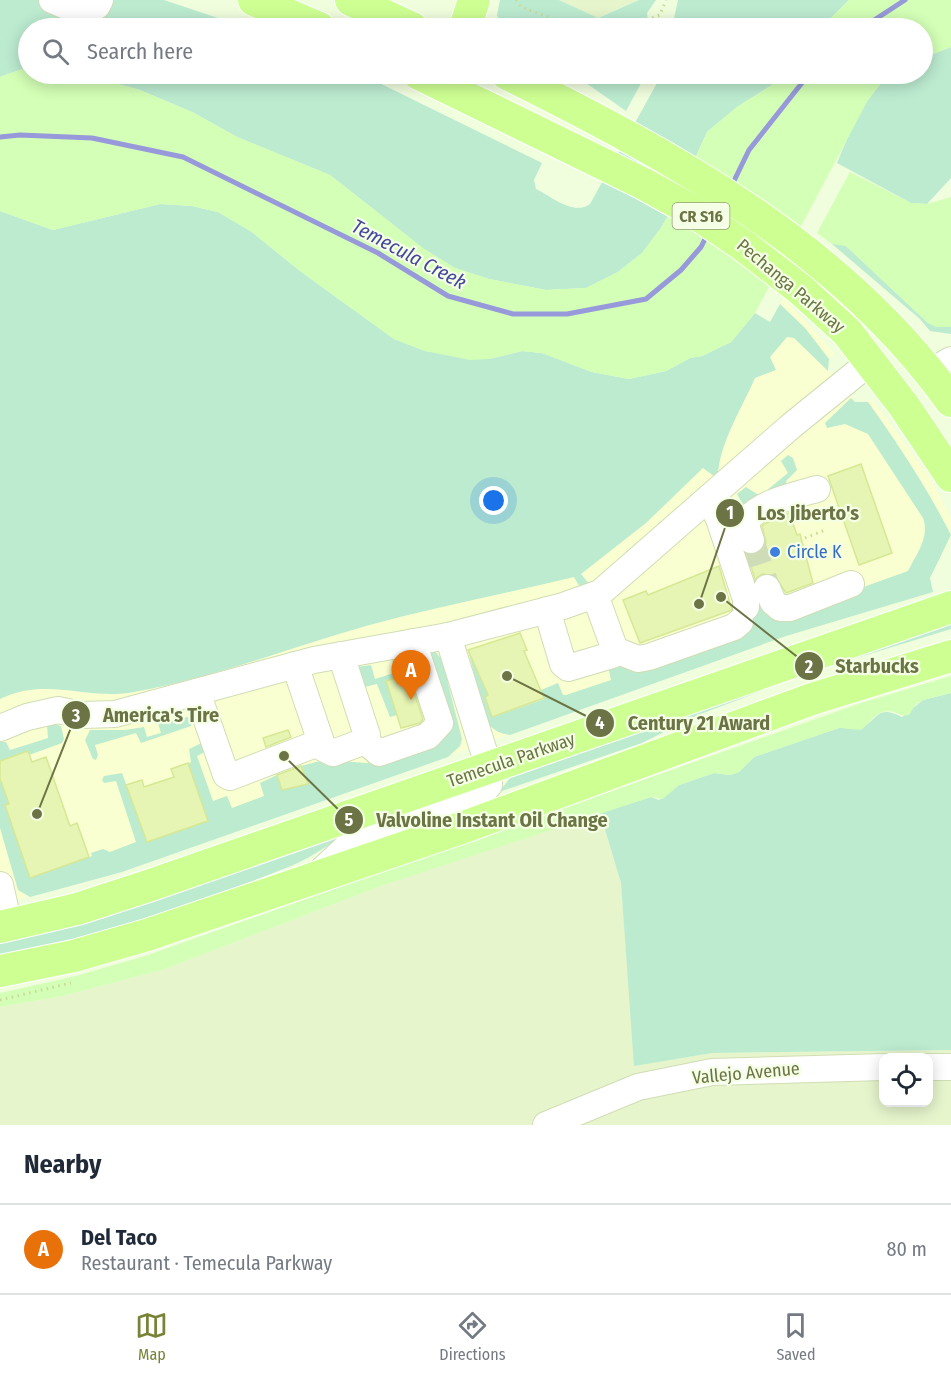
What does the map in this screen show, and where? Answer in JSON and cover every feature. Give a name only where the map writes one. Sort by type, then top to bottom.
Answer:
[{"type":"main road","points":[[254,0],[296,18]]},
{"type":"main road","points":[[468,18],[474,0]]},
{"type":"main road","points":[[370,4],[394,18]]},
{"type":"main road","name":"Pechanga Parkway","points":[[450,84],[691,210],[744,246],[801,290],[847,332],[904,406],[951,476]]},
{"type":"main road","name":"Pechanga Parkway","points":[[526,84],[720,189],[815,259],[877,313],[906,342],[940,366],[951,401]]},
{"type":"main road","name":"Temecula Parkway","points":[[4,926],[76,909],[148,886],[951,607]]},
{"type":"main road","points":[[0,971],[74,956],[147,935],[467,826],[812,699],[951,656]]},
{"type":"street","points":[[52,0],[78,11],[98,6],[100,0]]},
{"type":"street","points":[[0,728],[27,717],[58,710],[73,722],[115,714],[295,665],[448,636],[595,595],[870,362]]},
{"type":"street","points":[[751,540],[746,526],[751,514],[768,505],[817,489]]},
{"type":"street","points":[[595,595],[615,650],[638,660],[734,627],[743,615],[746,599],[718,516],[707,500]]},
{"type":"street","points":[[767,588],[773,602],[780,608],[789,608],[851,584]]},
{"type":"street","points":[[546,610],[563,664],[568,668],[612,655],[615,650]]},
{"type":"street","points":[[316,877],[348,846],[363,836],[482,793],[489,785],[489,768],[448,636]]},
{"type":"street","points":[[365,741],[379,753],[428,736],[440,723],[413,642]]},
{"type":"street","points":[[341,655],[367,735],[365,741]]},
{"type":"street","points":[[295,665],[323,748],[333,753],[365,741]]},
{"type":"street","points":[[197,692],[226,775],[230,777],[321,742]]},
{"type":"street","points":[[0,885],[4,926]]},
{"type":"street","points":[[933,1067],[951,1066]]},
{"type":"street","name":"Vallejo Avenue","points":[[546,1125],[638,1087],[712,1072],[879,1067]]},
{"type":"path","points":[[516,0],[521,7],[551,18]]},
{"type":"path","points":[[652,18],[660,15],[666,0]]},
{"type":"path","points":[[805,538],[825,530]]},
{"type":"shaded area","points":[[0,0],[164,0],[218,18],[18,18],[18,71],[0,77]]},
{"type":"shaded area","points":[[500,0],[559,0],[598,18],[498,18]]},
{"type":"shaded area","points":[[559,0],[639,0],[597,18]]},
{"type":"shaded area","points":[[639,0],[656,0],[647,13],[648,18],[598,18]]},
{"type":"shaded area","points":[[678,0],[849,0],[831,18],[674,18]]},
{"type":"shaded area","points":[[951,47],[951,178],[927,204],[911,203],[837,163],[860,113],[881,84],[933,84],[933,54]]},
{"type":"shaded area","points":[[119,84],[381,84],[542,163],[534,180],[536,189],[563,204],[577,208],[590,204],[656,84],[773,84],[737,107],[707,132],[674,205],[661,228],[642,253],[618,272],[586,288],[546,290],[489,279],[455,268],[424,249],[330,175],[237,137],[194,113],[140,90]]},
{"type":"shaded area","points":[[587,84],[641,84],[626,111]]},
{"type":"shaded area","points":[[160,204],[192,206],[218,212],[252,232],[300,271],[394,339],[425,351],[489,359],[522,351],[542,353],[592,372],[629,379],[666,371],[690,358],[702,356],[731,342],[755,313],[770,322],[780,304],[805,328],[829,359],[828,371],[794,338],[787,337],[770,357],[776,370],[755,378],[727,438],[719,463],[718,475],[715,477],[703,468],[646,523],[581,574],[590,585],[581,589],[574,577],[366,626],[193,679],[134,692],[100,694],[34,689],[17,692],[0,699],[0,211],[53,230]]},
{"type":"shaded area","points":[[839,243],[846,246],[928,323],[951,327],[951,334],[930,331],[920,319],[832,244]]},
{"type":"shaded area","points":[[784,298],[835,354],[829,359],[828,371],[855,402],[868,402],[872,399],[931,479],[951,518],[951,538],[930,578],[933,592],[786,636],[122,872],[0,904],[0,653],[537,564],[755,313],[770,322]]},
{"type":"shaded area","points":[[851,398],[855,402],[868,402],[912,467],[951,535],[930,578],[933,592],[786,636],[510,735],[497,731],[487,722],[468,650],[488,695],[485,697],[493,717],[544,699],[541,690],[558,683],[563,695],[566,695],[611,680],[608,666],[750,626],[756,612],[721,508],[726,504],[731,512],[743,505],[737,494],[746,487],[760,496],[788,473],[781,461],[788,455],[793,458],[797,470],[786,481],[788,491],[740,544],[757,591],[767,601],[844,594],[908,571],[924,538],[923,518],[868,434],[845,424],[827,428],[825,423]]},
{"type":"shaded area","points":[[951,624],[951,629],[814,671],[698,715],[642,743],[499,792],[514,773],[910,635]]},
{"type":"shaded area","points":[[434,650],[442,660],[462,739],[460,746],[448,757],[122,872],[30,897],[18,890],[0,828],[0,779],[9,804],[5,806],[25,851],[21,853],[30,878],[92,856],[91,853],[103,849],[110,852],[136,842],[116,781],[104,783],[102,780],[104,776],[122,773],[147,842],[208,821],[188,764],[191,762],[189,749],[204,742],[207,751],[197,756],[213,801],[227,796],[232,808],[264,796],[260,783],[277,775],[282,790],[307,784],[301,766],[324,760],[367,763],[431,741],[424,654]]},
{"type":"shaded area","points":[[404,655],[415,671],[386,681],[397,715],[390,717],[377,684],[364,687],[357,667],[371,665],[375,679],[394,673],[392,658]]},
{"type":"shaded area","points":[[951,693],[951,1050],[712,1053],[634,1066],[621,883],[600,813],[651,797],[659,800],[679,785],[714,773],[730,775],[739,772],[754,757],[839,728],[863,727],[883,712],[894,713],[902,717],[923,700]]},
{"type":"shaded area","points":[[187,717],[193,718],[191,726],[141,743],[136,733],[95,745],[98,755],[96,760],[93,759],[85,740],[90,730],[125,730],[144,727],[147,737],[161,733],[158,723]]},
{"type":"shaded area","points":[[51,723],[61,726],[64,739],[62,743],[29,755],[0,761],[0,742],[6,742],[10,750],[48,738],[47,725]]},
{"type":"shaded area","points":[[474,787],[358,831],[298,863],[219,893],[111,928],[0,956],[0,942],[126,910]]},
{"type":"shaded area","points":[[600,813],[621,883],[635,1065],[712,1053],[951,1050],[951,1125],[0,1125],[0,1007],[63,996],[165,969],[378,887]]},
{"type":"sand","points":[[849,0],[951,0],[951,47],[933,54],[933,18],[831,18]]},
{"type":"sand","points":[[18,71],[18,84],[119,84],[140,90],[194,113],[237,137],[330,175],[424,249],[455,268],[489,279],[546,290],[586,288],[618,272],[642,253],[661,228],[674,205],[707,132],[737,107],[773,84],[880,84],[868,100],[755,313],[731,342],[702,356],[690,358],[666,371],[629,379],[592,372],[542,353],[522,351],[489,359],[470,360],[425,351],[394,339],[300,271],[252,232],[218,212],[192,206],[160,204],[53,230],[0,211],[0,77]]},
{"type":"sand","points":[[850,172],[911,203],[927,204],[951,197],[951,327],[936,327],[928,323],[846,246],[832,244],[817,233]]},
{"type":"sand","points":[[951,676],[951,693],[923,700],[916,704],[909,715],[892,711],[884,712],[876,715],[861,730],[839,728],[754,757],[739,772],[730,775],[714,773],[679,785],[663,799],[651,797],[378,887],[165,969],[63,996],[0,1007],[0,993],[76,976],[145,956],[861,703]]},
{"type":"building","points":[[861,464],[892,553],[859,565],[828,476]]},
{"type":"building","name":"Circle K","points":[[789,513],[797,535],[800,534],[813,583],[786,593],[775,576],[762,574],[755,579],[747,554],[755,554],[763,549],[766,542],[762,526],[764,524]]},
{"type":"building","points":[[719,566],[732,610],[640,643],[623,600],[646,591],[648,595]]},
{"type":"building","points":[[520,633],[527,650],[524,651],[544,698],[492,717],[485,697],[488,695],[468,650]]},
{"type":"building","points":[[408,674],[423,719],[420,723],[401,728],[386,681]]},
{"type":"building","points":[[288,730],[291,737],[266,747],[263,738]]},
{"type":"building","points":[[28,751],[32,762],[46,757],[70,826],[77,823],[89,857],[30,878],[5,805],[9,804],[0,779],[0,761]]},
{"type":"building","points":[[188,763],[208,821],[147,842],[126,785],[142,780],[144,787],[174,777],[171,769]]},
{"type":"building","points":[[301,766],[308,784],[282,790],[277,775]]},
{"type":"waterway","name":"Temecula Creek","points":[[877,18],[905,0]]},
{"type":"waterway","name":"Temecula Creek","points":[[731,187],[749,150],[801,84]]},
{"type":"waterway","name":"Temecula Creek","points":[[0,137],[20,135],[92,138],[183,157],[378,253],[448,296],[513,314],[567,314],[646,299],[681,270],[701,247],[708,233]]},
{"type":"tunnel","points":[[751,540],[767,588]]},
{"type":"place","name":"Circle K","points":[[775,552]]},
{"type":"place","name":"Starbucks","points":[[721,597]]},
{"type":"place","name":"Los Jiberto's","points":[[699,604]]},
{"type":"place","name":"Century 21 Award","points":[[507,676]]},
{"type":"place","name":"Del Taco","points":[[411,700]]},
{"type":"place","name":"Valvoline Instant Oil Change","points":[[284,756]]},
{"type":"place","name":"America's Tire","points":[[37,814]]}]
